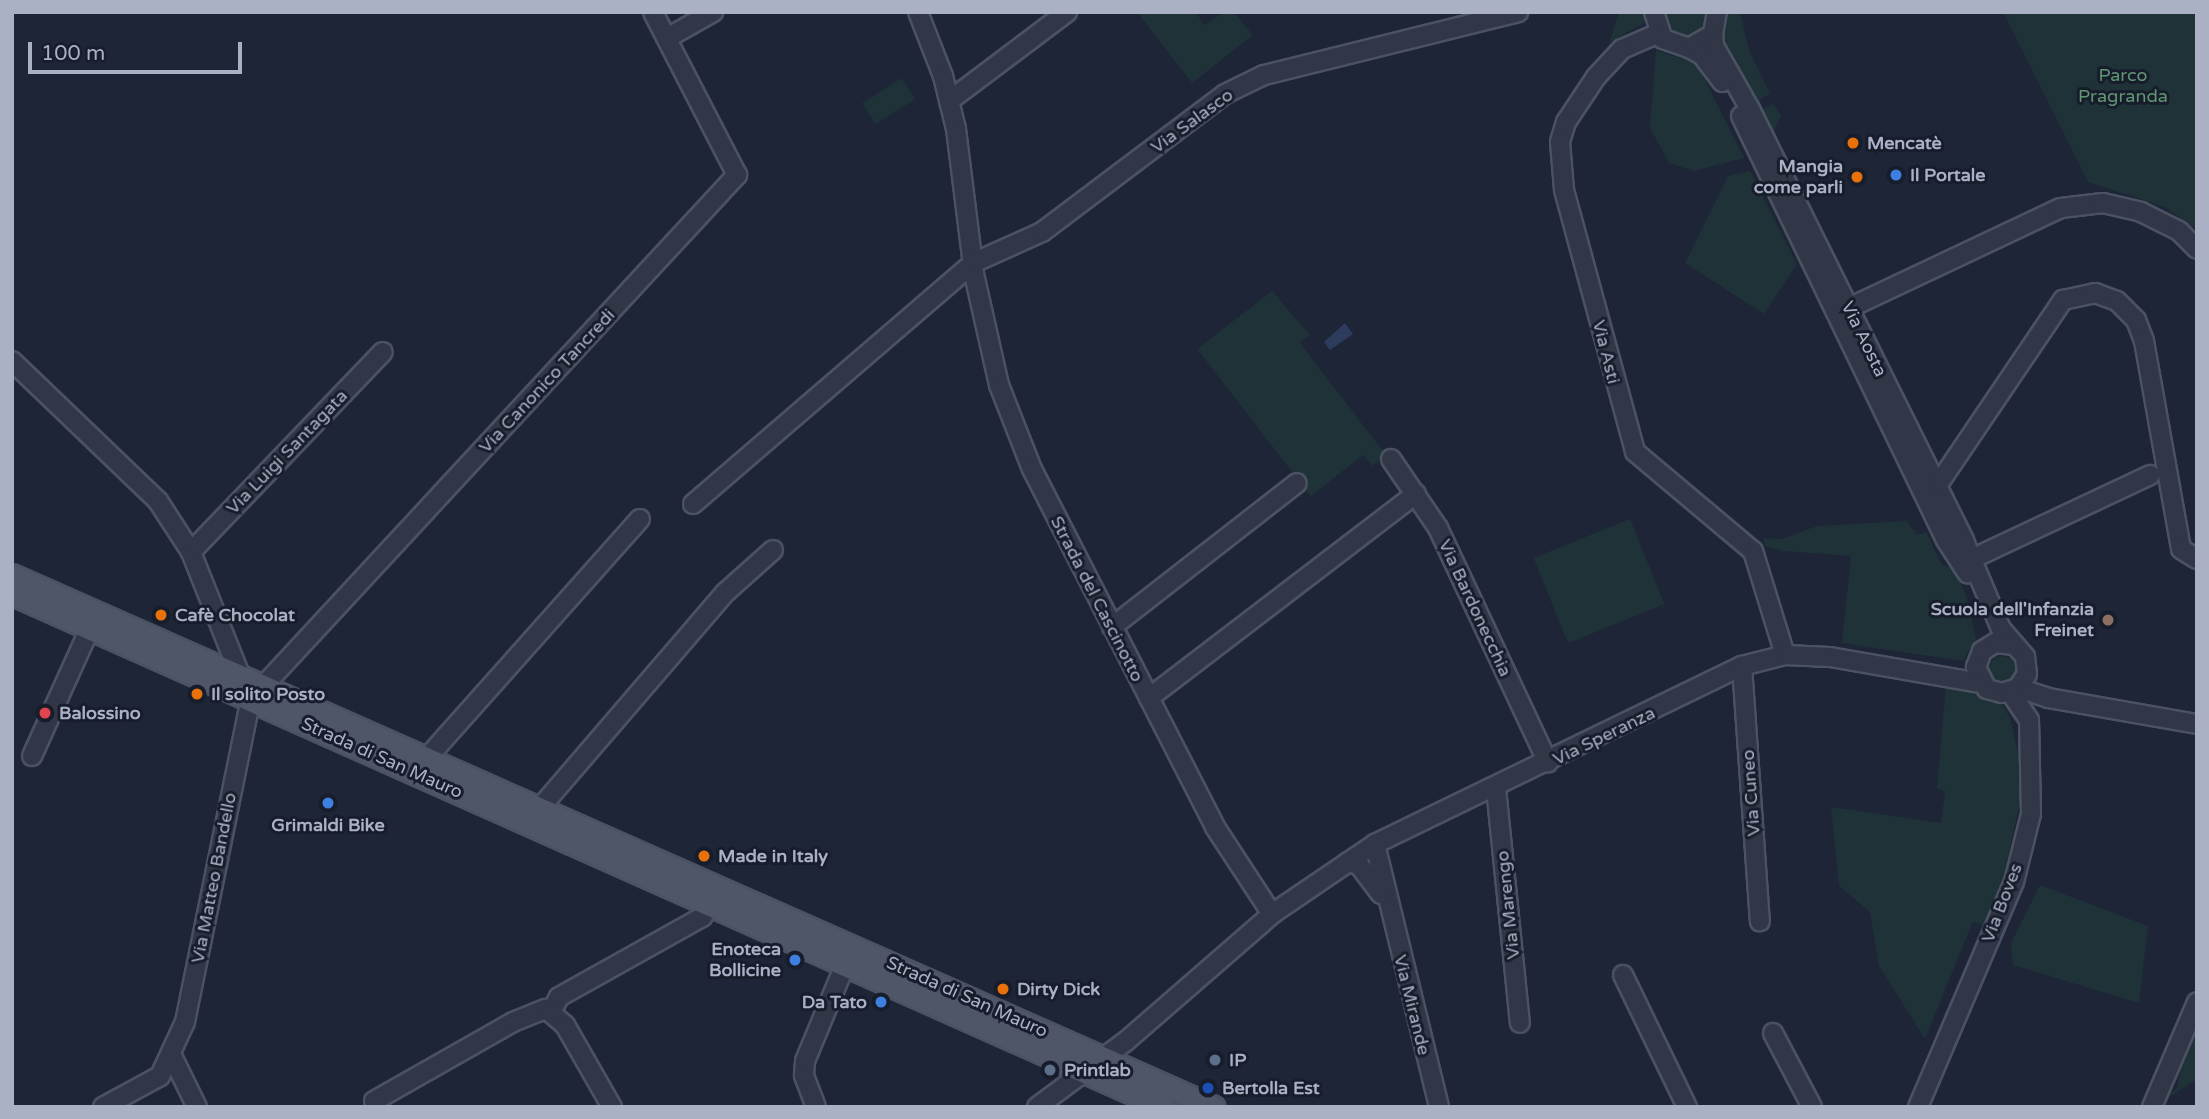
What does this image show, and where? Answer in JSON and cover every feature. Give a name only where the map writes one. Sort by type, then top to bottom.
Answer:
[{"type":"main road","name":"Strada di San Mauro","points":[[12,575],[241,677],[257,693],[716,897],[1104,1058],[1214,1107]]},
{"type":"main road","name":"Strada di San Mauro","points":[[12,594],[90,628],[427,758],[540,808],[845,965],[1163,1107]]},
{"type":"street","points":[[653,12],[669,37],[713,12]]},
{"type":"street","name":"Strada del Cascinotto","points":[[918,12],[949,101],[973,263],[999,385],[1041,491],[1215,827],[1272,914]]},
{"type":"street","points":[[949,101],[1067,12]]},
{"type":"street","name":"Via Salasco","points":[[973,263],[1042,232],[1226,94],[1264,75],[1518,12]]},
{"type":"street","points":[[1654,12],[1659,33]]},
{"type":"street","points":[[1689,48],[1713,34],[1717,12]]},
{"type":"street","name":"Via Aosta","points":[[1659,33],[1670,44],[1689,48],[1710,64],[1731,96],[1849,309],[1937,486],[1982,604],[1989,646]]},
{"type":"street","name":"Via Asti","points":[[1659,33],[1622,49],[1596,77],[1566,122],[1560,142],[1564,190],[1634,452],[1753,551],[1785,655]]},
{"type":"street","name":"Via Aosta","points":[[1713,34],[1714,46],[1940,528],[1967,561],[2001,629],[2014,645]]},
{"type":"street","name":"Via Canonico Tancredi","points":[[257,693],[737,175],[669,37]]},
{"type":"street","points":[[1849,309],[2061,208],[2103,203],[2141,212],[2179,231],[2197,249]]},
{"type":"street","points":[[693,504],[973,263]]},
{"type":"street","points":[[1937,486],[2063,300],[2095,293],[2118,301],[2136,320],[2144,341],[2181,549],[2197,559]]},
{"type":"street","name":"Via Luigi Santagata","points":[[191,552],[383,352]]},
{"type":"street","points":[[12,361],[143,484],[191,552],[241,677]]},
{"type":"street","name":"Via Bardonecchia","points":[[1391,459],[1438,528],[1548,763]]},
{"type":"street","points":[[1967,561],[2150,475]]},
{"type":"street","points":[[1112,627],[1297,483]]},
{"type":"street","points":[[1149,698],[1416,494]]},
{"type":"street","name":"Strada di San Mauro","points":[[427,758],[640,519]]},
{"type":"street","points":[[540,808],[726,592],[773,550]]},
{"type":"street","points":[[32,756],[90,628]]},
{"type":"street","points":[[2074,700],[2042,684],[2014,645],[1989,646],[1978,659],[1973,678],[1994,692],[2014,690],[2197,724]]},
{"type":"street","name":"Via Speranza","points":[[1037,1107],[1125,1042],[1272,914],[1375,844],[1548,763],[1742,666],[1785,655],[1830,657],[1973,678]]},
{"type":"street","points":[[2014,690],[2027,665]]},
{"type":"street","name":"Via Cuneo","points":[[1742,666],[1760,921]]},
{"type":"street","name":"Via Boves","points":[[1918,1107],[2014,882],[2031,814],[2029,720],[2014,690]]},
{"type":"street","name":"Via Matteo Bandello","points":[[172,1056],[185,1022],[257,693]]},
{"type":"street","points":[[2173,719],[2197,734]]},
{"type":"street","name":"Via Marengo","points":[[1496,788],[1520,1023]]},
{"type":"street","name":"Via Mirande","points":[[1375,844],[1387,903],[1439,1107]]},
{"type":"street","name":"Via Mirande","points":[[1348,862],[1359,864],[1387,903]]},
{"type":"street","points":[[551,1012],[559,997],[702,917],[716,897]]},
{"type":"street","points":[[816,1107],[804,1075],[805,1061],[845,965]]},
{"type":"street","points":[[1623,975],[1687,1107]]},
{"type":"street","points":[[2152,1107],[2197,1002]]},
{"type":"street","points":[[374,1101],[537,1010],[551,1012],[565,1025],[612,1107]]},
{"type":"street","points":[[1773,1033],[1811,1107]]},
{"type":"street","points":[[103,1107],[160,1076],[172,1056]]},
{"type":"street","points":[[172,1056],[197,1107]]},
{"type":"green space","points":[[1137,12],[1196,12],[1204,25],[1224,12],[1234,12],[1253,35],[1192,83]]},
{"type":"green space","points":[[1619,12],[1644,12],[1646,22],[1609,43]]},
{"type":"green space","points":[[1664,12],[1705,12],[1705,24],[1696,35],[1682,38],[1670,32]]},
{"type":"green space","points":[[1725,12],[1740,12],[1749,50],[1770,94],[1752,104],[1719,41]]},
{"type":"green space","name":"Parco Pragranda","points":[[2003,12],[2197,12],[2197,230],[2165,207],[2088,182]]},
{"type":"green space","points":[[1656,50],[1697,64],[1744,158],[1694,171],[1669,163],[1650,128]]},
{"type":"green space","points":[[902,78],[915,99],[875,124],[862,103]]},
{"type":"green space","points":[[1773,104],[1781,116],[1773,134],[1757,112]]},
{"type":"green space","points":[[1750,171],[1797,264],[1764,314],[1685,263],[1728,176]]},
{"type":"green space","points":[[1272,291],[1310,335],[1300,343],[1386,455],[1372,466],[1363,455],[1311,496],[1197,349]]},
{"type":"green space","points":[[1630,519],[1664,604],[1568,643],[1534,558]]},
{"type":"green space","points":[[1907,521],[1917,535],[1926,532],[1942,565],[1954,569],[1966,595],[1976,639],[1963,661],[1842,643],[1851,556],[1784,551],[1765,546],[1763,538],[1782,539],[1817,526]]},
{"type":"green space","points":[[2002,656],[2011,660],[2015,669],[2011,678],[2002,682],[1993,678],[1989,669],[1993,660]]},
{"type":"green space","points":[[1946,686],[1972,687],[2001,702],[2010,718],[2021,765],[2019,807],[2003,879],[1983,926],[1973,921],[1925,1039],[1879,966],[1870,912],[1839,886],[1831,807],[1941,823],[1945,792],[1937,788]]},
{"type":"green space","points":[[2040,885],[2148,926],[2139,1003],[2013,965],[2011,943]]},
{"type":"green space","points":[[2197,1033],[2197,1079],[2171,1096],[2168,1094],[2177,1088],[2185,1051]]},
{"type":"water","points":[[1345,323],[1353,334],[1330,350],[1324,342]]},
{"type":"place","name":"Mencatè","points":[[1853,143]]},
{"type":"place","name":"Il Portale","points":[[1896,175]]},
{"type":"place","name":"Mangia come parli","points":[[1857,177]]},
{"type":"place","name":"Cafè Chocolat","points":[[161,615]]},
{"type":"place","name":"Scuola dell'Infanzia Freinet","points":[[2108,620]]},
{"type":"place","name":"Il solito Posto","points":[[197,694]]},
{"type":"place","name":"Balossino","points":[[45,713]]},
{"type":"place","name":"Grimaldi Bike","points":[[328,803]]},
{"type":"place","name":"Made in Italy","points":[[704,856]]},
{"type":"place","name":"Enoteca Bollicine","points":[[795,960]]},
{"type":"place","name":"Dirty Dick","points":[[1003,989]]},
{"type":"place","name":"Da Tato","points":[[881,1002]]},
{"type":"place","name":"IP","points":[[1215,1060]]},
{"type":"place","name":"Printlab","points":[[1050,1070]]},
{"type":"place","name":"Bertolla Est","points":[[1208,1088]]}]
